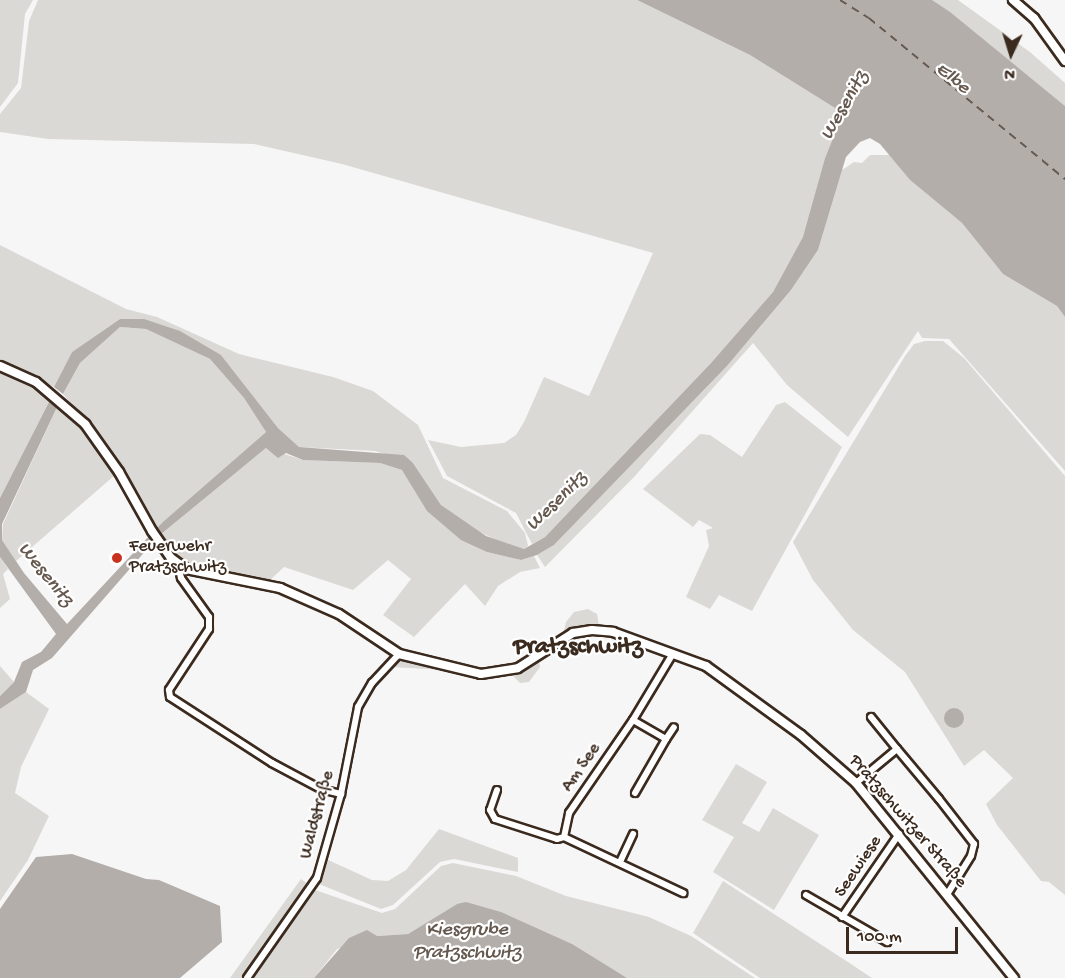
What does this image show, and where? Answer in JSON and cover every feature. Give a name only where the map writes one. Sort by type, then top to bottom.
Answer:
[{"type":"street","points":[[1013,0],[1034,18],[1065,61]]},
{"type":"street","points":[[0,366],[42,387],[68,406],[119,472],[152,531],[178,565],[181,578],[209,617],[209,629],[169,690],[170,696],[272,763],[321,789],[341,794]]},
{"type":"street","name":"Pratzschwitzer Straße","points":[[178,565],[280,588],[339,614],[399,654],[492,674],[518,668],[573,633],[592,630],[613,632],[672,655],[697,662],[745,691],[856,783],[948,893],[1014,978]]},
{"type":"street","name":"Waldstraße","points":[[247,978],[312,886],[341,794],[358,707],[372,683],[399,654]]},
{"type":"street","name":"Am See","points":[[564,837],[569,813],[633,720],[672,655]]},
{"type":"street","points":[[872,717],[974,844],[971,856],[948,893]]},
{"type":"street","points":[[633,720],[666,739]]},
{"type":"street","points":[[635,793],[674,728]]},
{"type":"street","points":[[856,783],[897,749]]},
{"type":"street","points":[[497,790],[490,810],[495,819],[557,839],[564,837],[683,893]]},
{"type":"street","points":[[620,862],[633,834]]},
{"type":"street","name":"Seewiese","points":[[843,917],[899,834]]},
{"type":"street","name":"Seewiese","points":[[806,895],[887,942]]},
{"type":"shaded area","points":[[0,0],[33,0],[25,14],[18,83],[0,107]]},
{"type":"shaded area","points":[[38,0],[637,0],[750,55],[835,108],[840,121],[825,158],[804,237],[773,292],[711,363],[545,537],[532,544],[516,513],[447,476],[428,440],[461,447],[504,443],[516,435],[524,422],[544,377],[589,396],[653,253],[342,164],[254,144],[48,139],[0,132],[0,114],[21,88],[29,21]]},
{"type":"shaded area","points":[[932,0],[958,0],[1030,52],[1065,83],[1065,106]]},
{"type":"shaded area","points":[[870,155],[890,155],[910,180],[962,223],[1003,274],[1057,306],[1065,317],[1065,471],[949,339],[922,338],[918,331],[848,437],[787,385],[753,343],[634,477],[545,567],[537,555],[554,545],[727,366],[791,290],[818,250],[842,170],[854,162],[862,163]]},
{"type":"shaded area","points":[[0,245],[126,309],[157,317],[239,354],[333,377],[373,391],[418,425],[443,478],[507,511],[525,533],[528,546],[524,549],[505,544],[471,528],[441,505],[413,463],[375,451],[299,447],[278,428],[221,355],[120,319],[72,352],[54,387],[0,361]]},
{"type":"shaded area","points":[[120,327],[146,329],[210,359],[244,398],[266,432],[155,530],[104,442],[63,394],[80,363]]},
{"type":"shaded area","points":[[925,341],[943,341],[964,358],[1065,476],[1065,895],[1049,882],[1041,881],[997,825],[986,804],[1013,778],[984,750],[964,766],[905,672],[853,630],[813,580],[793,542],[905,356],[914,344]]},
{"type":"shaded area","points":[[0,369],[35,386],[50,400],[0,498]]},
{"type":"shaded area","points":[[785,402],[842,447],[752,611],[719,595],[710,609],[686,597],[709,546],[706,530],[713,528],[699,520],[693,527],[643,489],[700,434],[710,435],[742,457],[776,405]]},
{"type":"shaded area","points":[[58,405],[83,425],[115,475],[16,561],[2,540],[3,524]]},
{"type":"shaded area","points":[[266,448],[303,460],[380,463],[402,470],[487,552],[521,560],[534,556],[540,568],[520,572],[498,586],[485,606],[465,584],[414,637],[383,615],[411,579],[388,560],[353,590],[284,567],[268,582],[189,566],[176,557],[160,535]]},
{"type":"shaded area","points":[[0,557],[8,569],[3,574],[10,599],[0,608]]},
{"type":"shaded area","points":[[588,609],[597,614],[599,625],[563,635],[566,622],[574,612]]},
{"type":"shaded area","points":[[403,660],[443,669],[444,670],[392,667]]},
{"type":"shaded area","points":[[539,661],[540,667],[529,682],[520,683],[512,675]]},
{"type":"shaded area","points":[[0,666],[14,682],[0,696]]},
{"type":"shaded area","points":[[26,692],[49,709],[21,767],[15,793],[49,816],[28,860],[0,901],[0,709]]},
{"type":"shaded area","points":[[736,764],[767,782],[742,823],[759,832],[773,808],[819,835],[774,910],[713,872],[734,837],[702,820]]},
{"type":"shaded area","points":[[439,829],[518,858],[518,872],[454,859],[440,862],[393,905],[381,909],[319,884],[326,859],[372,880],[388,881],[406,870]]},
{"type":"shaded area","points":[[453,863],[516,876],[566,896],[649,917],[691,936],[755,978],[627,978],[549,934],[457,904],[408,934],[376,936],[337,949],[314,978],[254,978],[315,890],[382,913],[395,909],[441,866]]},
{"type":"shaded area","points":[[301,879],[309,885],[275,935],[241,978],[230,978]]},
{"type":"shaded area","points":[[723,881],[872,978],[760,978],[693,933]]},
{"type":"water","points":[[637,0],[932,0],[950,12],[1065,106],[1065,317],[1057,306],[1003,274],[962,223],[910,180],[880,144],[870,138],[860,142],[846,157],[818,250],[791,290],[727,366],[554,545],[537,555],[521,560],[487,552],[461,540],[427,511],[402,470],[380,463],[303,460],[286,453],[278,458],[266,448],[160,535],[155,530],[163,522],[266,432],[244,398],[210,359],[146,329],[120,327],[80,363],[63,394],[54,387],[72,352],[120,319],[144,319],[180,331],[221,355],[278,428],[299,447],[404,455],[413,463],[441,505],[486,536],[524,549],[545,537],[711,363],[773,292],[803,237],[825,158],[840,121],[835,108],[750,55]]},
{"type":"water","points":[[50,400],[58,405],[2,524],[2,540],[24,573],[67,624],[151,534],[155,540],[52,658],[33,670],[26,692],[0,709],[0,696],[14,682],[22,662],[41,652],[56,634],[0,557],[0,498]]},
{"type":"water","points":[[954,708],[961,711],[964,718],[961,725],[954,728],[947,725],[944,718],[947,711]]},
{"type":"water","points":[[72,854],[146,879],[159,880],[220,906],[222,942],[180,978],[0,978],[0,909],[36,857]]},
{"type":"water","name":"Kiesgrube Pratzschwitz","points":[[466,902],[501,912],[572,944],[627,978],[314,978],[349,938],[367,930],[377,936],[408,934],[457,904]]},
{"type":"ferry route","points":[[840,0],[869,18],[1065,179]]},
{"type":"place","name":"Feuerwehr Pratzschwitz","points":[[117,558]]},
{"type":"district","name":"Pratzschwitz","points":[[578,648]]},
{"type":"water label","name":"Elbe","points":[[952,79]]},
{"type":"water label","name":"Wesenitz","points":[[845,106]]},
{"type":"water label","name":"Wesenitz","points":[[557,502]]},
{"type":"water label","name":"Wesenitz","points":[[45,575]]}]
